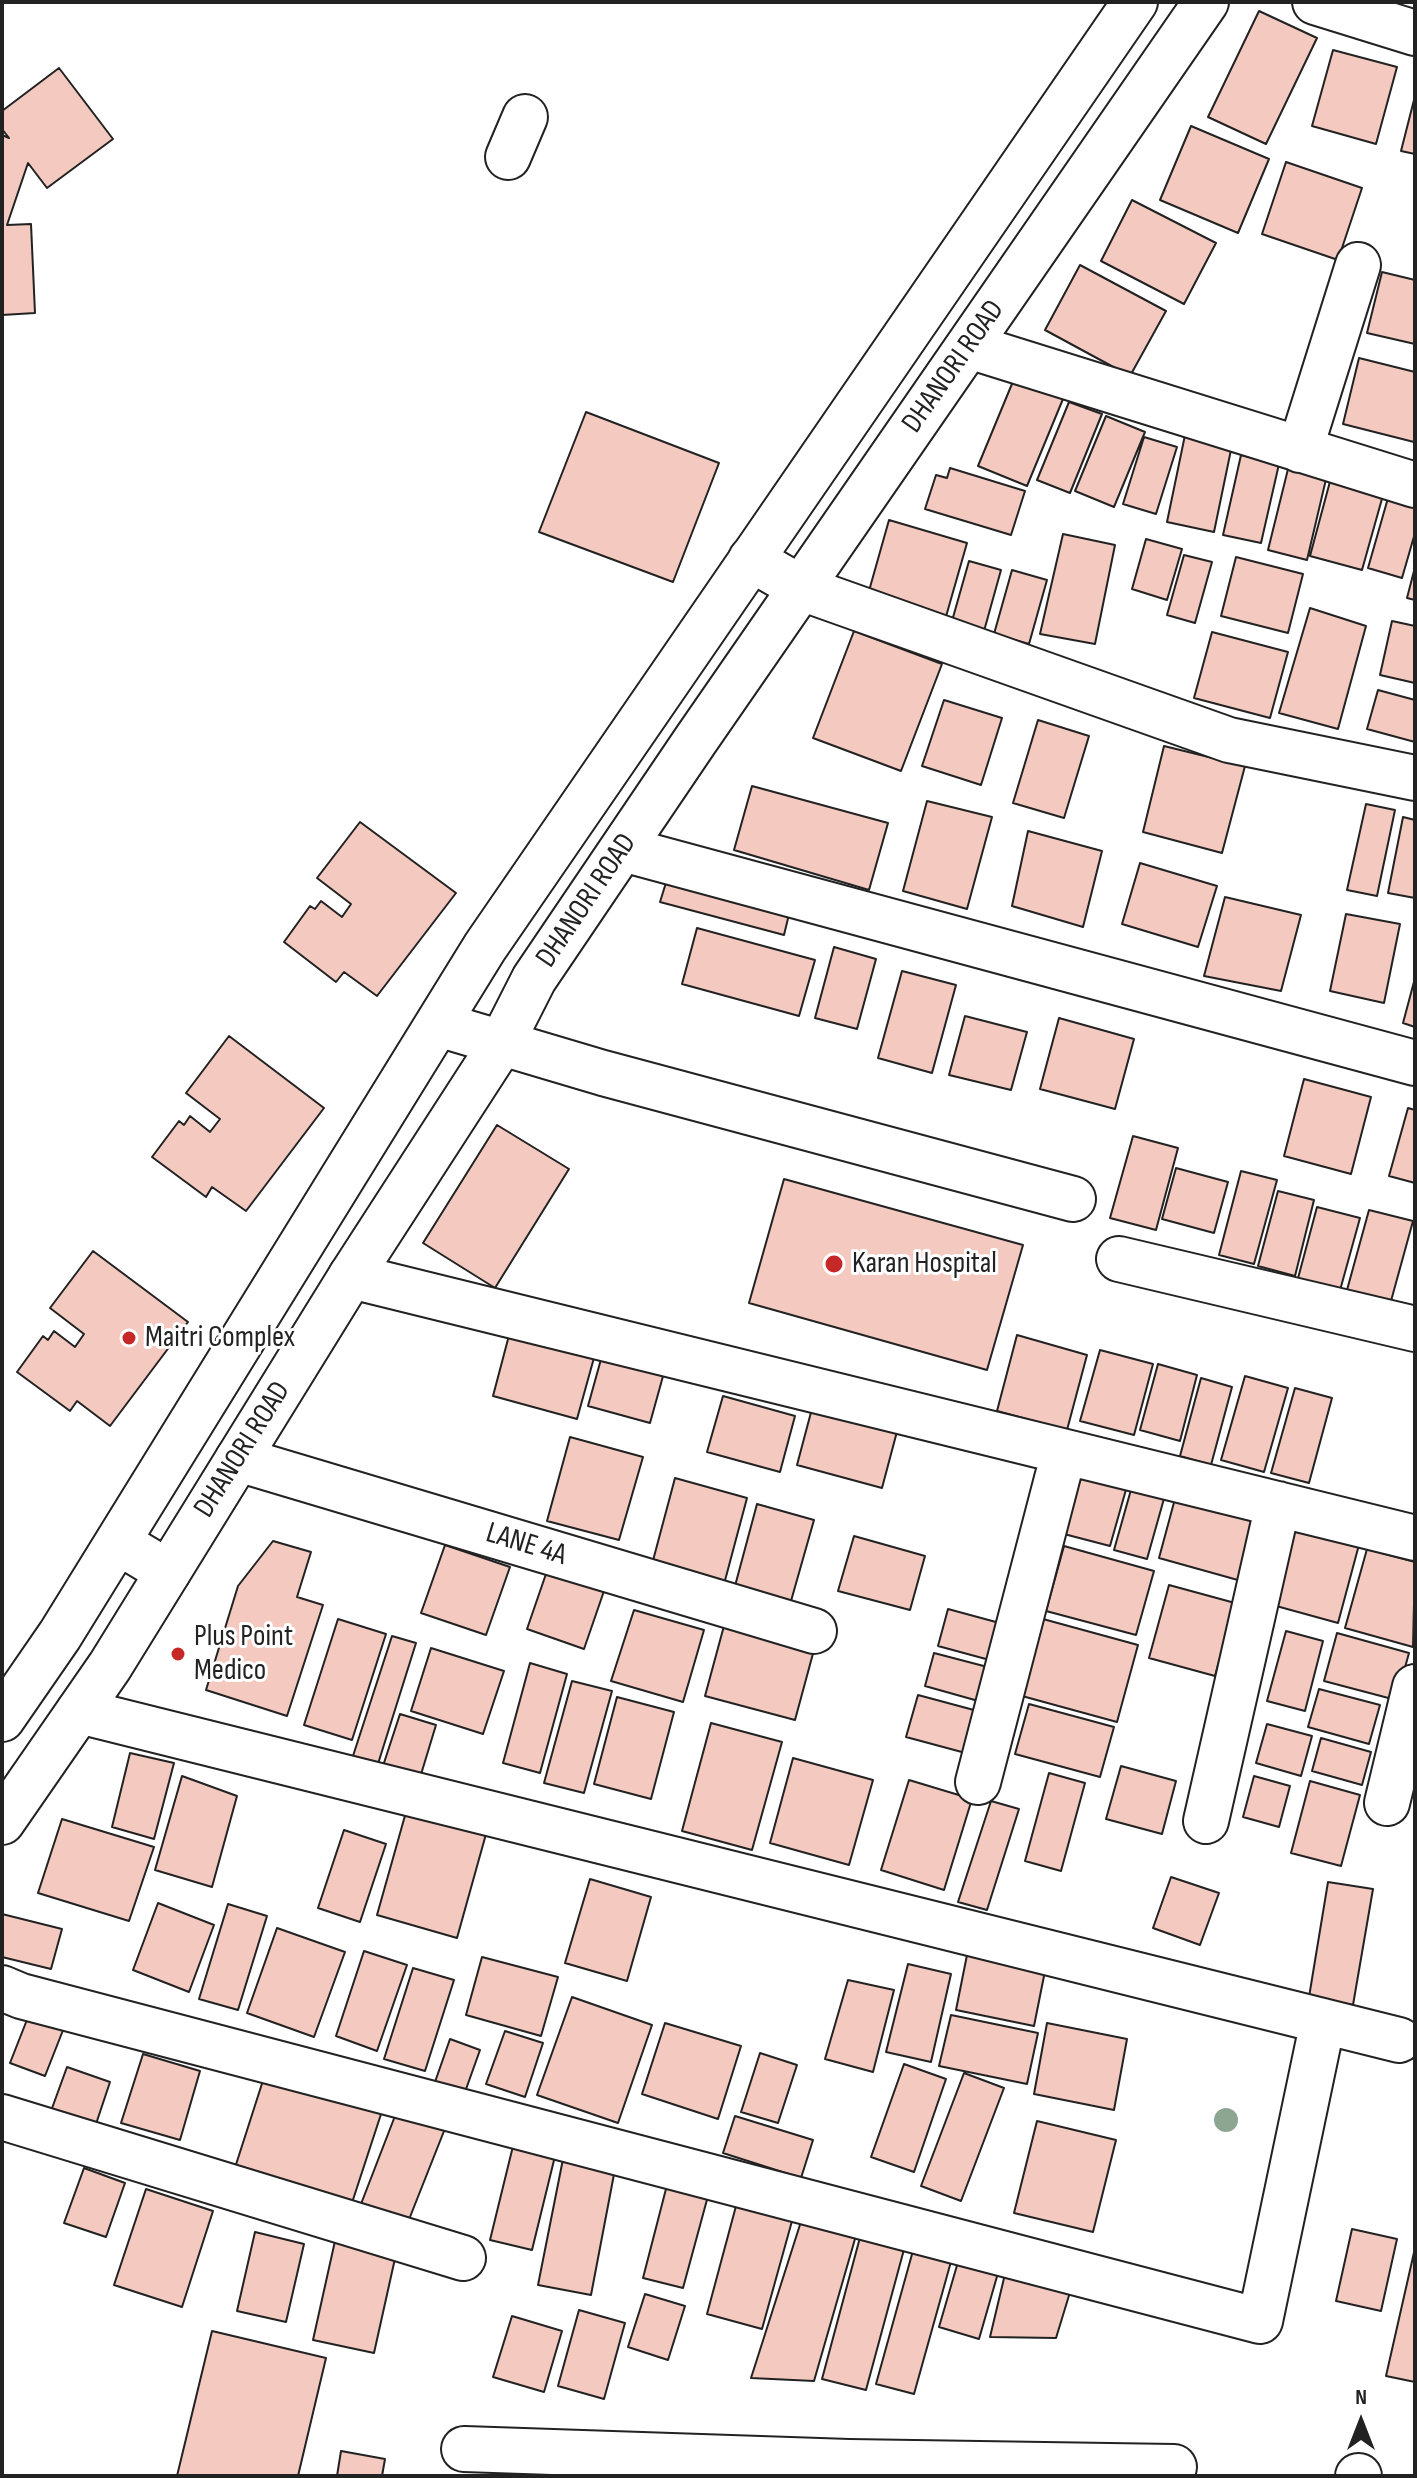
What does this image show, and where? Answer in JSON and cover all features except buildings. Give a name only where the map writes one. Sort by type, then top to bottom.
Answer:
[{"type":"street","name":"DHANORI ROAD","points":[[2,1719],[60,1635],[485,947],[1135,2]]},
{"type":"street","name":"DHANORI ROAD","points":[[6,1806],[110,1666],[351,1276],[501,1044],[534,979],[1206,2]]},
{"type":"street","points":[[1315,2],[1415,33]]},
{"type":"street","points":[[508,157],[525,117]]},
{"type":"street","points":[[1300,450],[1358,265]]},
{"type":"street","points":[[969,346],[1415,485]]},
{"type":"street","points":[[751,559],[801,588],[1229,740],[1415,778]]},
{"type":"street","points":[[623,849],[1415,1063]]},
{"type":"street","points":[[438,1024],[501,1044],[1073,1199]]},
{"type":"street","points":[[1119,1259],[1415,1329]]},
{"type":"street","points":[[351,1276],[1415,1538]]},
{"type":"street","points":[[978,1782],[1064,1452]]},
{"type":"street","name":"LANE 4A","points":[[238,1459],[814,1631]]},
{"type":"street","points":[[1206,1821],[1278,1504]]},
{"type":"street","points":[[118,1542],[168,1572]]},
{"type":"street","points":[[1387,1803],[1415,1687]]},
{"type":"street","points":[[79,1711],[1399,2040]]},
{"type":"street","points":[[2,1988],[21,1996],[1260,2321],[1323,2021]]},
{"type":"street","points":[[2,2117],[463,2258]]},
{"type":"street","points":[[464,2449],[848,2469],[1174,2467]]},
{"type":"place","name":"Karan Hospital","points":[[834,1264]]},
{"type":"place","name":"Maitri Complex","points":[[129,1338]]},
{"type":"place","name":"Plus Point Medico","points":[[178,1654]]}]
